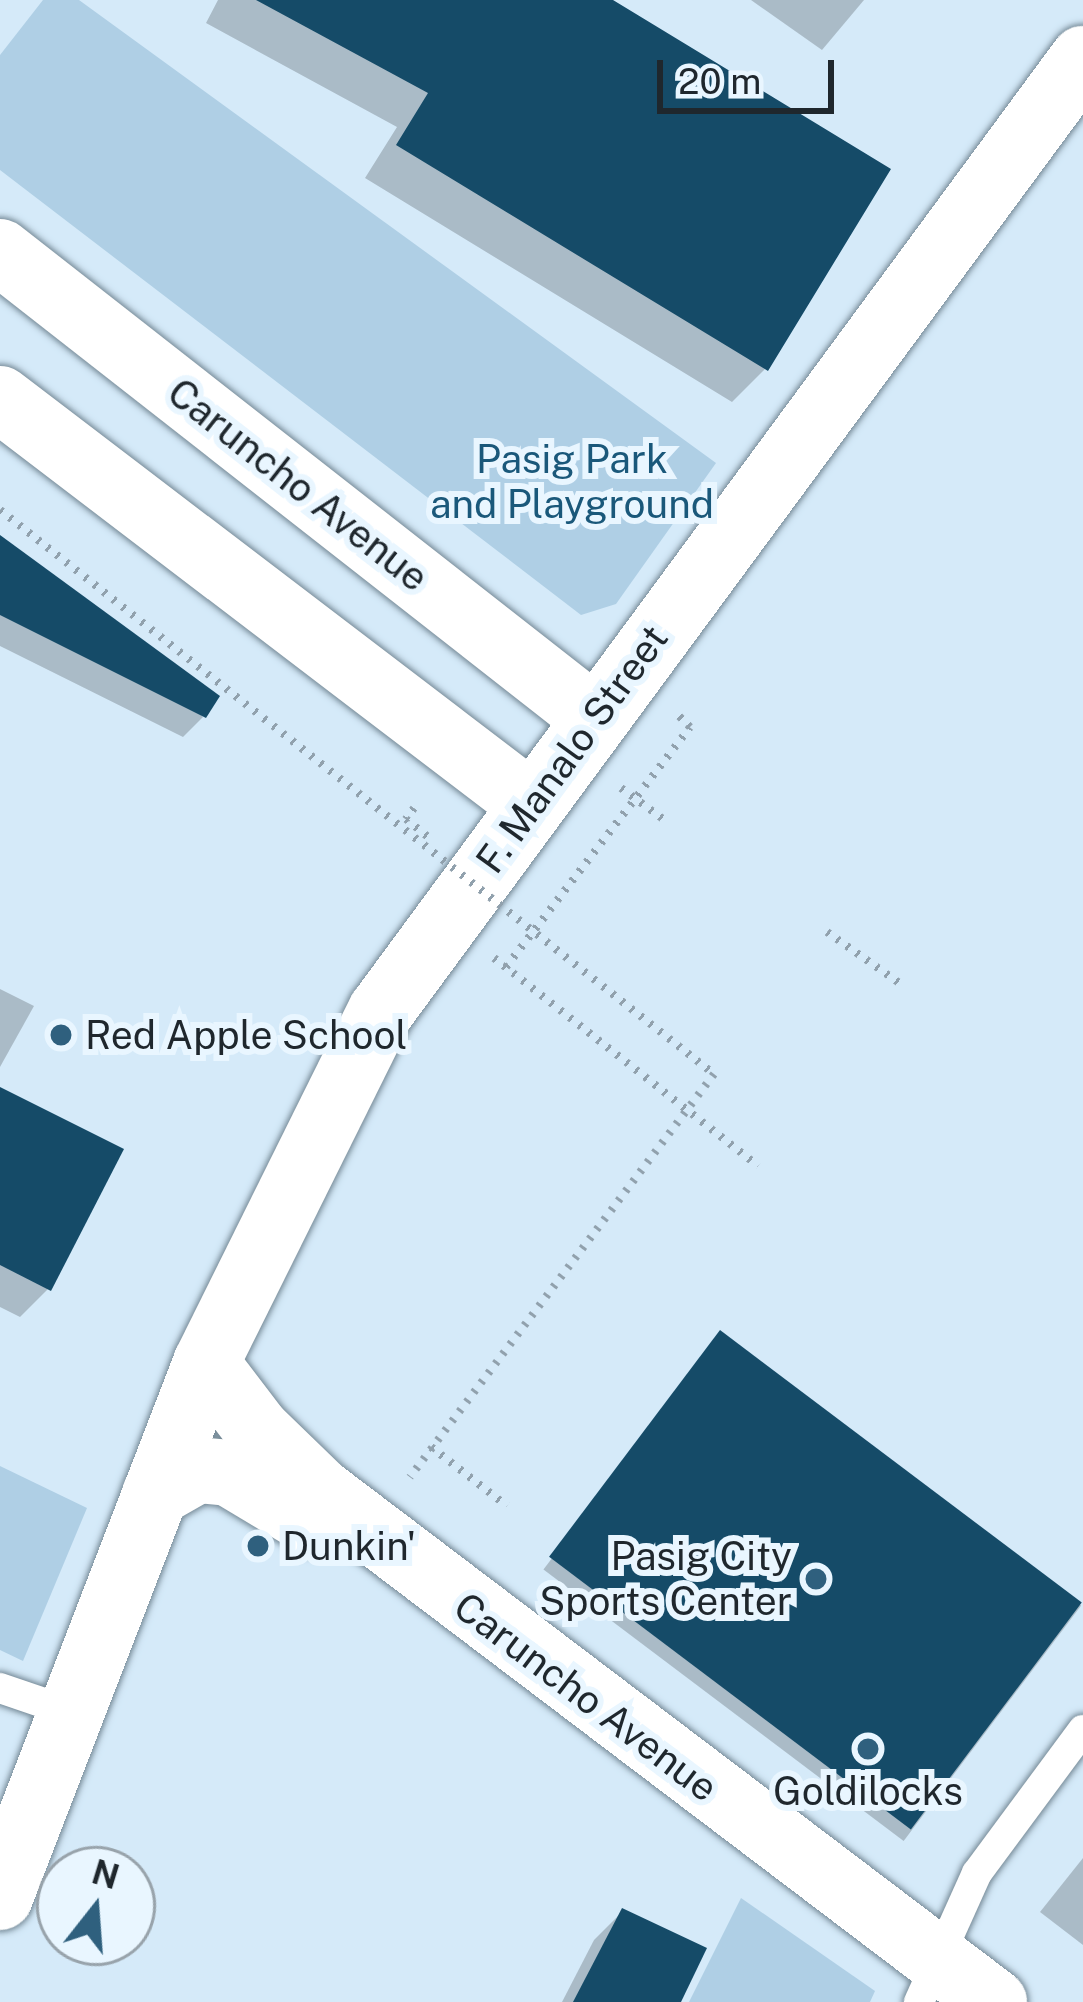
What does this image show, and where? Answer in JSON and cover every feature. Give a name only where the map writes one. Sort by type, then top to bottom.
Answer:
[{"type":"main road","name":"F. Manalo Street","points":[[0,1897],[206,1363],[337,1086],[381,1010],[531,804],[579,705],[1083,59]]},
{"type":"main road","name":"Caruncho Avenue","points":[[0,252],[579,705]]},
{"type":"main road","points":[[0,400],[531,804]]},
{"type":"main road","points":[[380,689],[451,703],[515,751],[551,737],[579,705]]},
{"type":"main road","name":"Caruncho Avenue","points":[[206,1363],[285,1460],[927,1980],[994,2002]]},
{"type":"main road","points":[[155,1494],[196,1470],[248,1480],[436,1606],[487,1622]]},
{"type":"lane","points":[[0,1688],[73,1713]]},
{"type":"lane","points":[[927,1980],[977,1873],[1083,1730]]},
{"type":"path","points":[[0,510],[714,1075],[410,1477]]},
{"type":"path","points":[[506,967],[690,727]]},
{"type":"path","points":[[620,788],[663,819]]},
{"type":"path","points":[[414,808],[406,819],[446,850]]},
{"type":"path","points":[[827,932],[905,987]]},
{"type":"path","points":[[490,954],[758,1166]]},
{"type":"path","points":[[431,1447],[507,1506]]},
{"type":"green space","name":"Pasig Park and Playground","points":[[43,0],[79,0],[716,463],[616,604],[581,615],[0,170],[0,55]]},
{"type":"green space","points":[[0,1466],[87,1508],[23,1661],[0,1650]]},
{"type":"green space","points":[[741,1898],[875,1991],[870,2002],[689,2002]]},
{"type":"building","points":[[256,0],[613,0],[891,169],[768,371],[396,145],[428,93]]},
{"type":"building","points":[[0,535],[220,696],[206,718],[0,615]]},
{"type":"building","points":[[0,1087],[124,1149],[51,1291],[0,1265]]},
{"type":"building","name":"Pasig City Sports Center","points":[[720,1330],[1082,1603],[911,1829],[549,1557]]},
{"type":"building","points":[[622,1908],[707,1948],[681,2002],[573,2002]]},
{"type":"place","name":"Red Apple School","points":[[61,1035]]},
{"type":"place","name":"Dunkin'","points":[[258,1546]]},
{"type":"place","name":"Pasig City Sports Center","points":[[816,1579]]},
{"type":"place","name":"Goldilocks","points":[[868,1749]]}]
